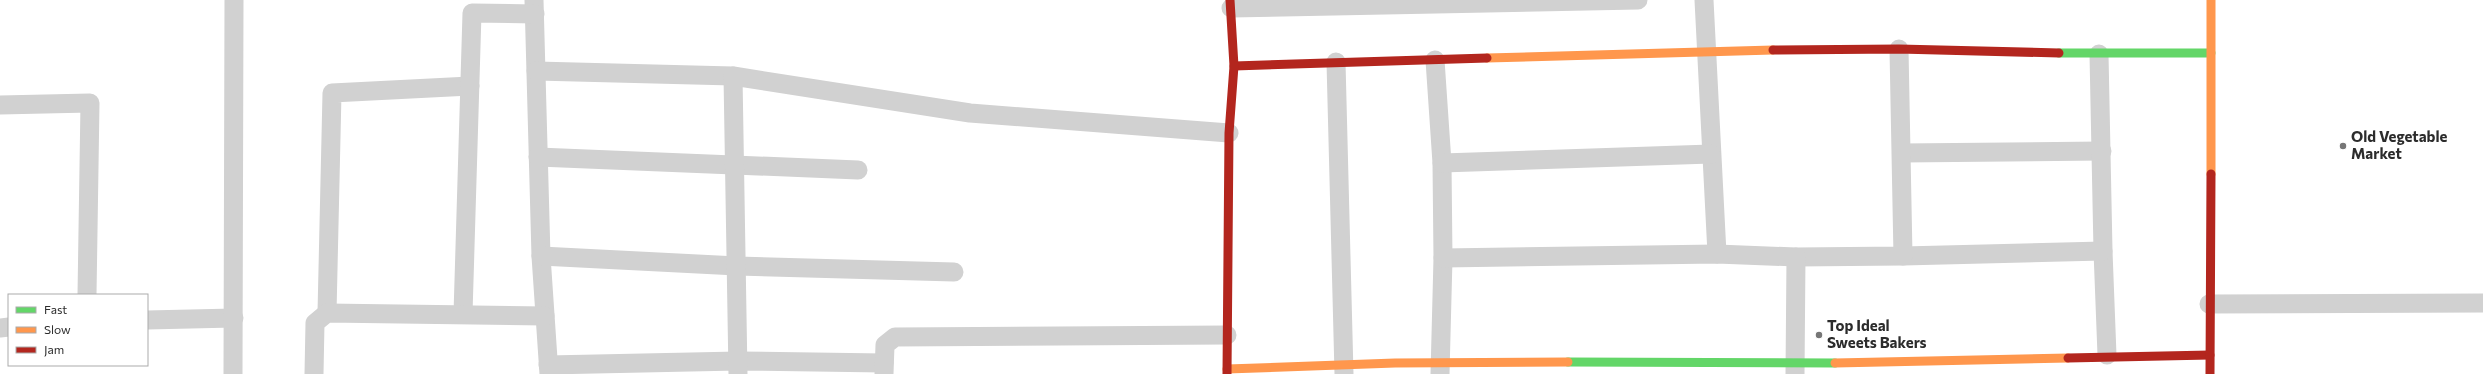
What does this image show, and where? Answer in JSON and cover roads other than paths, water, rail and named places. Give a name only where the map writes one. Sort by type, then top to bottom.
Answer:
[{"type":"street","points":[[233,374],[234,0]]},
{"type":"street","points":[[1638,0],[1230,4],[1234,66],[1229,133],[1227,371],[1344,368],[1901,368],[2107,355],[2210,355]]},
{"type":"street","points":[[1704,0],[1717,254]]},
{"type":"street","points":[[2210,374],[2211,0]]},
{"type":"street","points":[[463,314],[472,13],[534,7],[541,256],[549,369],[738,367],[884,369],[885,344],[895,337],[1227,335]]},
{"type":"street","points":[[1234,66],[1336,62],[1899,48],[2099,54],[2211,53]]},
{"type":"street","points":[[1899,48],[1903,256]]},
{"type":"street","points":[[2099,54],[2107,355]]},
{"type":"street","points":[[1435,60],[1442,163],[1443,258],[1440,368]]},
{"type":"street","points":[[1336,62],[1344,368]]},
{"type":"street","points":[[536,71],[733,76],[970,113],[1229,133]]},
{"type":"street","points":[[733,76],[738,367]]},
{"type":"street","points":[[327,313],[332,92],[470,86]]},
{"type":"street","points":[[0,105],[90,103],[87,294]]},
{"type":"street","points":[[1902,154],[2102,151]]},
{"type":"street","points":[[1442,163],[1712,154]]},
{"type":"street","points":[[538,157],[858,170]]},
{"type":"street","points":[[1443,258],[1717,254],[1796,257],[1903,256],[2104,251]]},
{"type":"street","points":[[541,256],[737,266],[954,272]]},
{"type":"street","points":[[1794,368],[1796,257]]},
{"type":"street","points":[[2209,304],[2483,304]]},
{"type":"street","points":[[314,374],[315,323],[327,313],[545,316]]},
{"type":"street","points":[[148,320],[234,318]]},
{"type":"place","name":"Old Vegetable Market","points":[[2343,146]]},
{"type":"place","name":"Top Ideal Sweets Bakers","points":[[1819,335]]}]
